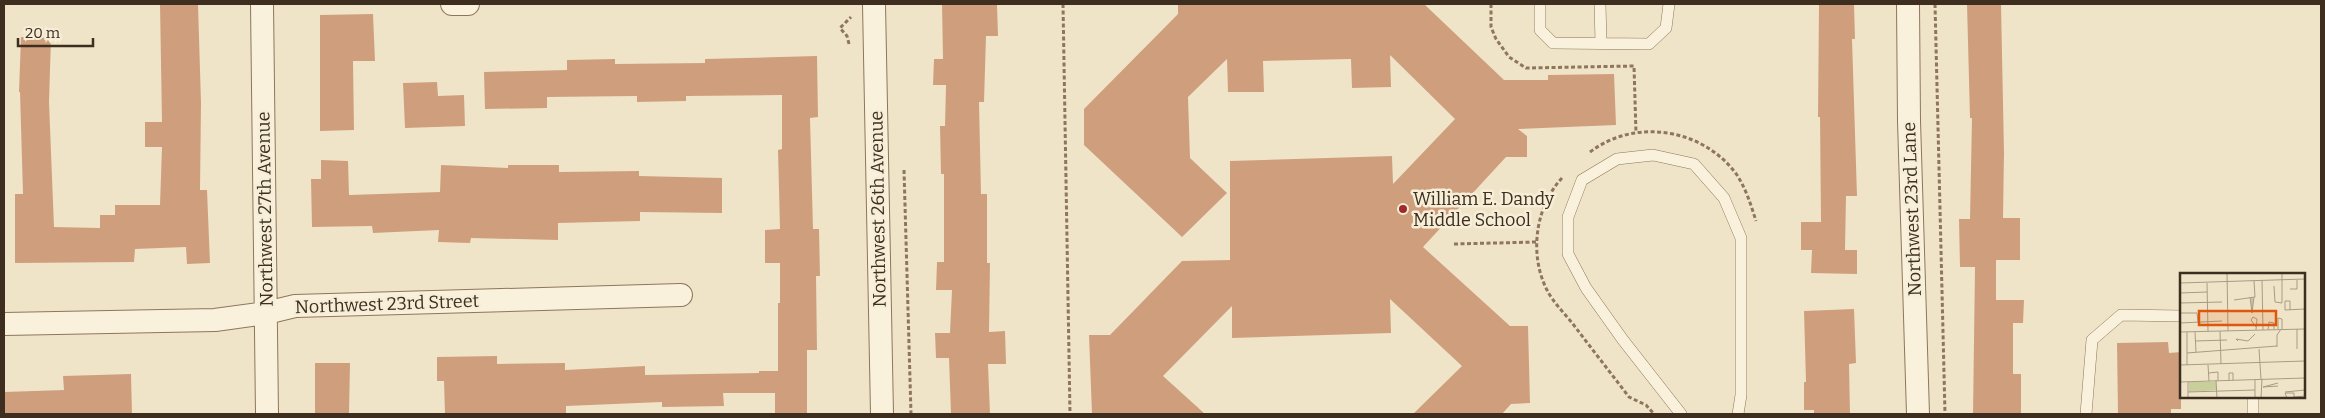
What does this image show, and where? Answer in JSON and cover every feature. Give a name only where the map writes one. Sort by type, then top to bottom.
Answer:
[{"type":"street","name":"Northwest 27th Avenue","points":[[262,4],[267,414]]},
{"type":"street","points":[[452,4],[468,4]]},
{"type":"street","name":"Northwest 26th Avenue","points":[[874,4],[882,414]]},
{"type":"street","name":"Northwest 23rd Lane","points":[[1908,4],[1909,121],[1918,414]]},
{"type":"street","name":"Northwest 23rd Street","points":[[4,324],[215,320],[266,313],[295,306],[681,295]]},
{"type":"lane","points":[[1540,4],[1540,30],[1553,43],[1649,44],[1666,28],[1669,4]]},
{"type":"lane","points":[[1600,4],[1601,43]]},
{"type":"lane","points":[[1681,414],[1586,288],[1568,254],[1568,217],[1582,180],[1618,159],[1653,155],[1694,164],[1724,198],[1740,238],[1741,395],[1738,414]]},
{"type":"lane","points":[[2086,414],[2092,340],[2121,315],[2180,316]]},
{"type":"lane","points":[[2253,398],[2253,414]]},
{"type":"path","points":[[1063,4],[1070,414]]},
{"type":"path","points":[[1491,4],[1492,27],[1496,39],[1509,57],[1526,68],[1634,66],[1636,133]]},
{"type":"path","points":[[1935,4],[1944,414]]},
{"type":"path","points":[[1584,156],[1600,144],[1636,133],[1652,131],[1680,134],[1702,143],[1724,160],[1737,176],[1749,198],[1756,221],[1756,231]]},
{"type":"path","points":[[903,162],[911,414]]},
{"type":"path","points":[[1565,174],[1547,200],[1539,223],[1537,242],[1538,265],[1547,290],[1629,397],[1646,405],[1654,414]]},
{"type":"path","points":[[1454,244],[1537,242]]},
{"type":"building","points":[[160,4],[198,4],[201,103],[200,190],[207,190],[210,263],[187,264],[186,247],[135,249],[134,262],[15,263],[15,194],[23,194],[19,92],[21,37],[51,38],[49,102],[54,227],[100,228],[100,215],[115,215],[115,205],[160,205],[162,147],[145,147],[145,122],[162,122]]},
{"type":"building","points":[[942,4],[997,4],[998,36],[986,36],[984,102],[979,102],[981,194],[987,194],[987,263],[990,263],[989,332],[1005,331],[1006,364],[988,364],[990,414],[951,414],[949,358],[936,358],[935,333],[950,333],[952,290],[936,290],[937,262],[944,262],[944,174],[941,174],[940,126],[945,126],[946,85],[933,85],[934,59],[943,59]]},
{"type":"building","points":[[1178,4],[1424,4],[1504,80],[1548,80],[1548,75],[1614,74],[1616,125],[1518,129],[1527,136],[1527,157],[1506,157],[1423,247],[1510,326],[1528,326],[1530,403],[1511,404],[1502,414],[1413,414],[1462,366],[1390,299],[1391,333],[1232,338],[1232,306],[1163,376],[1205,414],[1092,414],[1089,335],[1110,335],[1182,261],[1230,260],[1230,161],[1392,156],[1393,184],[1455,119],[1390,55],[1391,87],[1352,88],[1351,59],[1263,61],[1264,92],[1228,92],[1227,59],[1188,97],[1190,158],[1227,193],[1182,237],[1084,145],[1084,109],[1178,14]]},
{"type":"building","points":[[1819,4],[1854,4],[1855,39],[1852,39],[1857,196],[1846,196],[1845,250],[1857,250],[1857,274],[1811,273],[1812,250],[1801,250],[1801,222],[1821,222],[1820,117],[1818,117]]},
{"type":"building","points":[[1967,4],[2001,4],[2004,153],[2003,218],[2020,218],[2020,260],[1996,260],[1996,300],[2024,300],[2023,323],[2013,323],[2013,374],[2021,374],[2021,414],[1973,414],[1975,267],[1960,267],[1959,219],[1970,219],[1972,118],[1970,118]]},
{"type":"building","points":[[373,14],[375,61],[353,61],[354,130],[320,131],[320,15]]},
{"type":"building","points":[[817,56],[818,117],[810,118],[813,229],[819,229],[820,276],[816,276],[817,350],[807,350],[807,414],[775,414],[775,393],[723,393],[724,406],[662,407],[662,402],[566,406],[566,414],[445,414],[444,381],[437,381],[437,357],[497,356],[497,364],[565,363],[565,370],[645,366],[645,375],[778,371],[780,263],[765,263],[765,230],[780,229],[778,150],[782,149],[782,95],[686,96],[686,101],[637,102],[637,96],[547,97],[547,108],[485,109],[484,72],[567,70],[567,60],[615,59],[615,64],[705,63],[705,59]]},
{"type":"building","points":[[437,82],[438,96],[464,95],[465,126],[405,128],[403,83]]},
{"type":"building","points":[[321,160],[348,161],[349,195],[440,192],[441,165],[508,168],[508,165],[559,165],[559,172],[639,171],[639,176],[722,178],[722,213],[640,212],[640,221],[558,223],[558,240],[471,238],[470,243],[438,242],[439,230],[373,233],[372,226],[312,227],[311,179],[321,179]]},
{"type":"building","points":[[1854,309],[1856,363],[1849,364],[1850,414],[1814,414],[1814,410],[1804,410],[1804,382],[1806,382],[1804,311]]},
{"type":"building","points":[[2168,342],[2169,353],[2180,352],[2181,409],[2171,409],[2171,414],[2118,414],[2117,343]]},
{"type":"building","points":[[315,363],[350,363],[349,414],[315,414]]},
{"type":"building","points":[[131,374],[132,414],[4,414],[4,392],[64,390],[63,376]]},
{"type":"place","name":"William E. Dandy Middle School","points":[[1403,209]]}]
